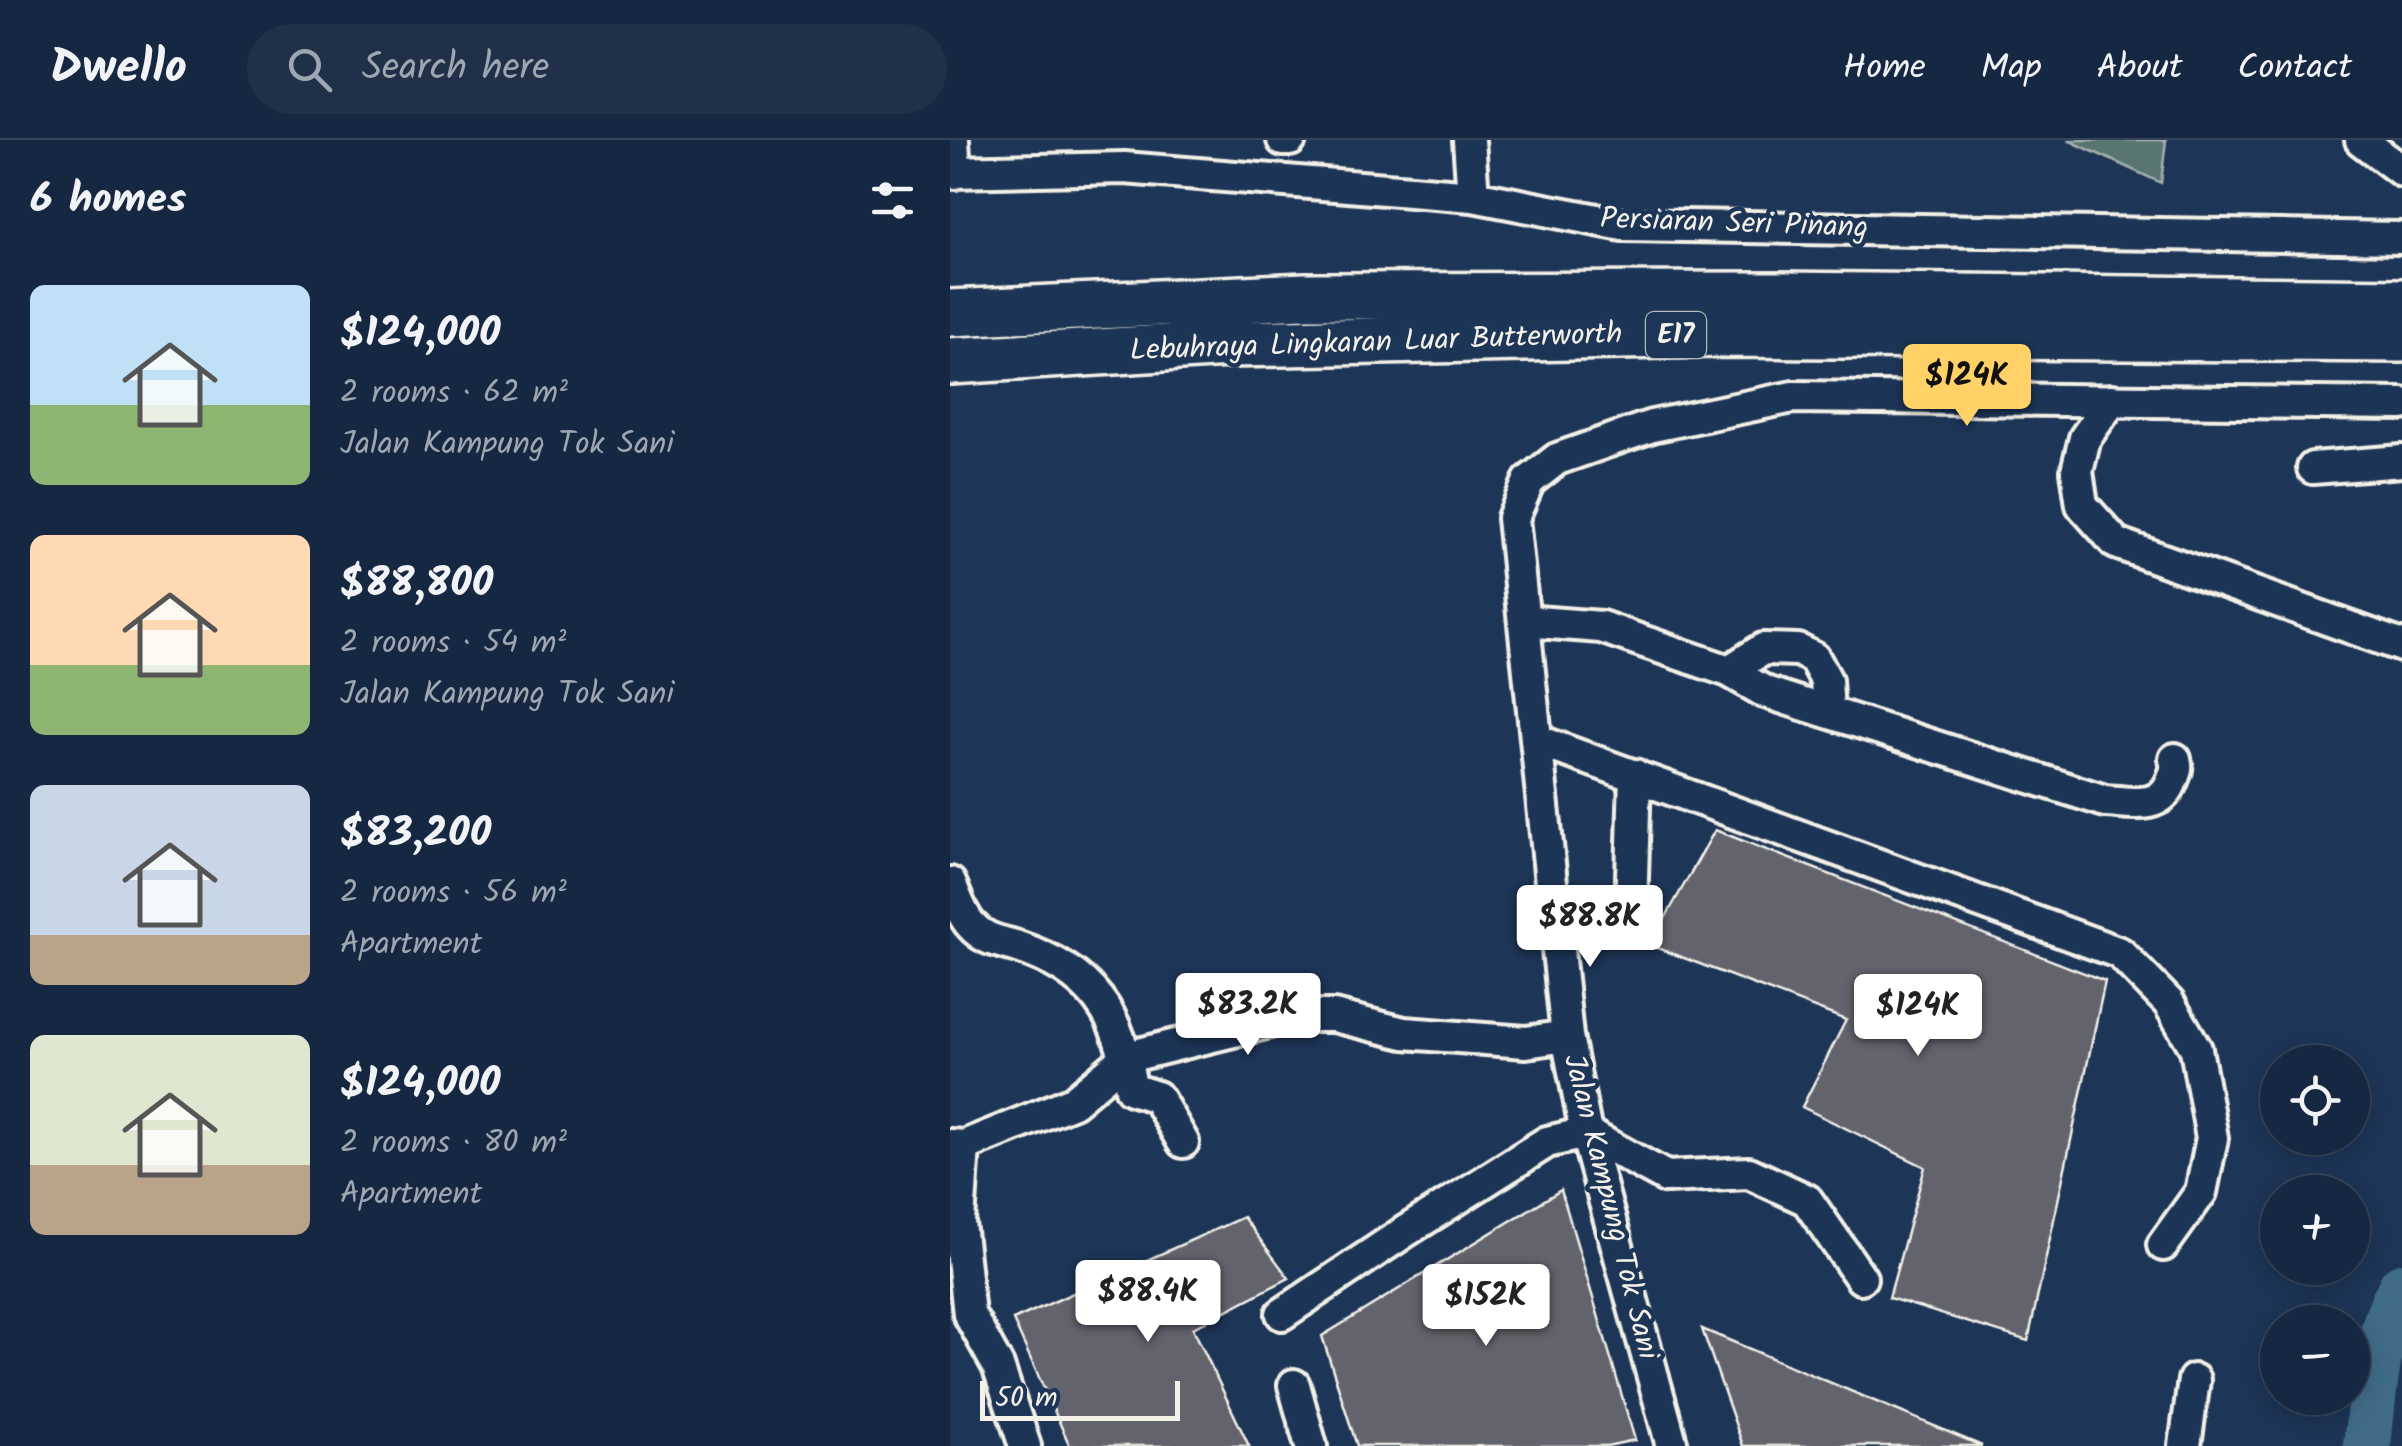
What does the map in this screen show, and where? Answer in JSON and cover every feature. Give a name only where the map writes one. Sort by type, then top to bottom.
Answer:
[{"type":"highway","name":"Lebuhraya Lingkaran Luar Butterworth","points":[[950,313],[1305,296],[1781,294],[2402,302]]},
{"type":"highway","name":"Lebuhraya Lingkaran Luar Butterworth","points":[[950,360],[1230,344],[1696,334],[2402,339]]},
{"type":"street","points":[[952,172],[953,140]]},
{"type":"street","points":[[1469,140],[1473,196]]},
{"type":"street","points":[[2361,140],[2401,162]]},
{"type":"street","name":"Persiaran Seri Pinang","points":[[952,172],[1123,154],[1473,196],[1623,225],[2402,238]]},
{"type":"street","name":"Jalan Kampung Tok Sani","points":[[1672,1446],[1586,1133],[1567,1036],[1514,518],[1529,481],[1557,459],[1652,426],[1792,397],[2402,404]]},
{"type":"street","points":[[2112,400],[2085,438],[2077,471],[2082,505],[2116,543],[2402,646]]},
{"type":"street","points":[[2312,468],[2402,462]]},
{"type":"street","points":[[1524,621],[1601,627],[1729,671],[1765,692],[2105,801],[2150,804],[2166,794],[2178,767],[2175,759]]},
{"type":"street","points":[[1729,671],[1763,649],[1798,650],[1814,658],[1826,680],[1828,712]]},
{"type":"street","points":[[1536,740],[2120,953],[2169,1003],[2196,1049],[2212,1138],[2201,1192],[2163,1245]]},
{"type":"street","points":[[1631,912],[1634,775]]},
{"type":"street","points":[[950,883],[968,923],[992,942],[1018,947],[1080,978],[1105,1003],[1127,1057],[1131,1089],[1157,1097],[1184,1142]]},
{"type":"street","points":[[1025,1446],[998,1366],[970,1314],[959,1222],[957,1146],[1073,1102],[1127,1057],[1294,1016],[1334,1016],[1404,1033],[1439,1036],[1526,1042],[1567,1036]]},
{"type":"street","points":[[1282,1314],[1547,1142],[1586,1133],[1666,1177],[1749,1173],[1807,1200],[1861,1278]]},
{"type":"street","points":[[2185,1446],[2194,1380]]},
{"type":"street","points":[[1294,1385],[1311,1446]]},
{"type":"green space","points":[[2068,140],[2166,140],[2161,183]]},
{"type":"building","points":[[1715,830],[2105,981],[2028,1341],[1889,1298],[1925,1167],[1802,1107],[1846,1020],[1650,945]]},
{"type":"building","points":[[1561,1190],[1635,1440],[1607,1446],[1357,1446],[1322,1336]]},
{"type":"building","points":[[1243,1217],[1289,1278],[1193,1328],[1249,1446],[1070,1446],[1013,1320]]},
{"type":"building","points":[[1702,1329],[1982,1446],[1743,1446]]},
{"type":"waterway","points":[[2367,1446],[2381,1344],[2402,1287]]}]
